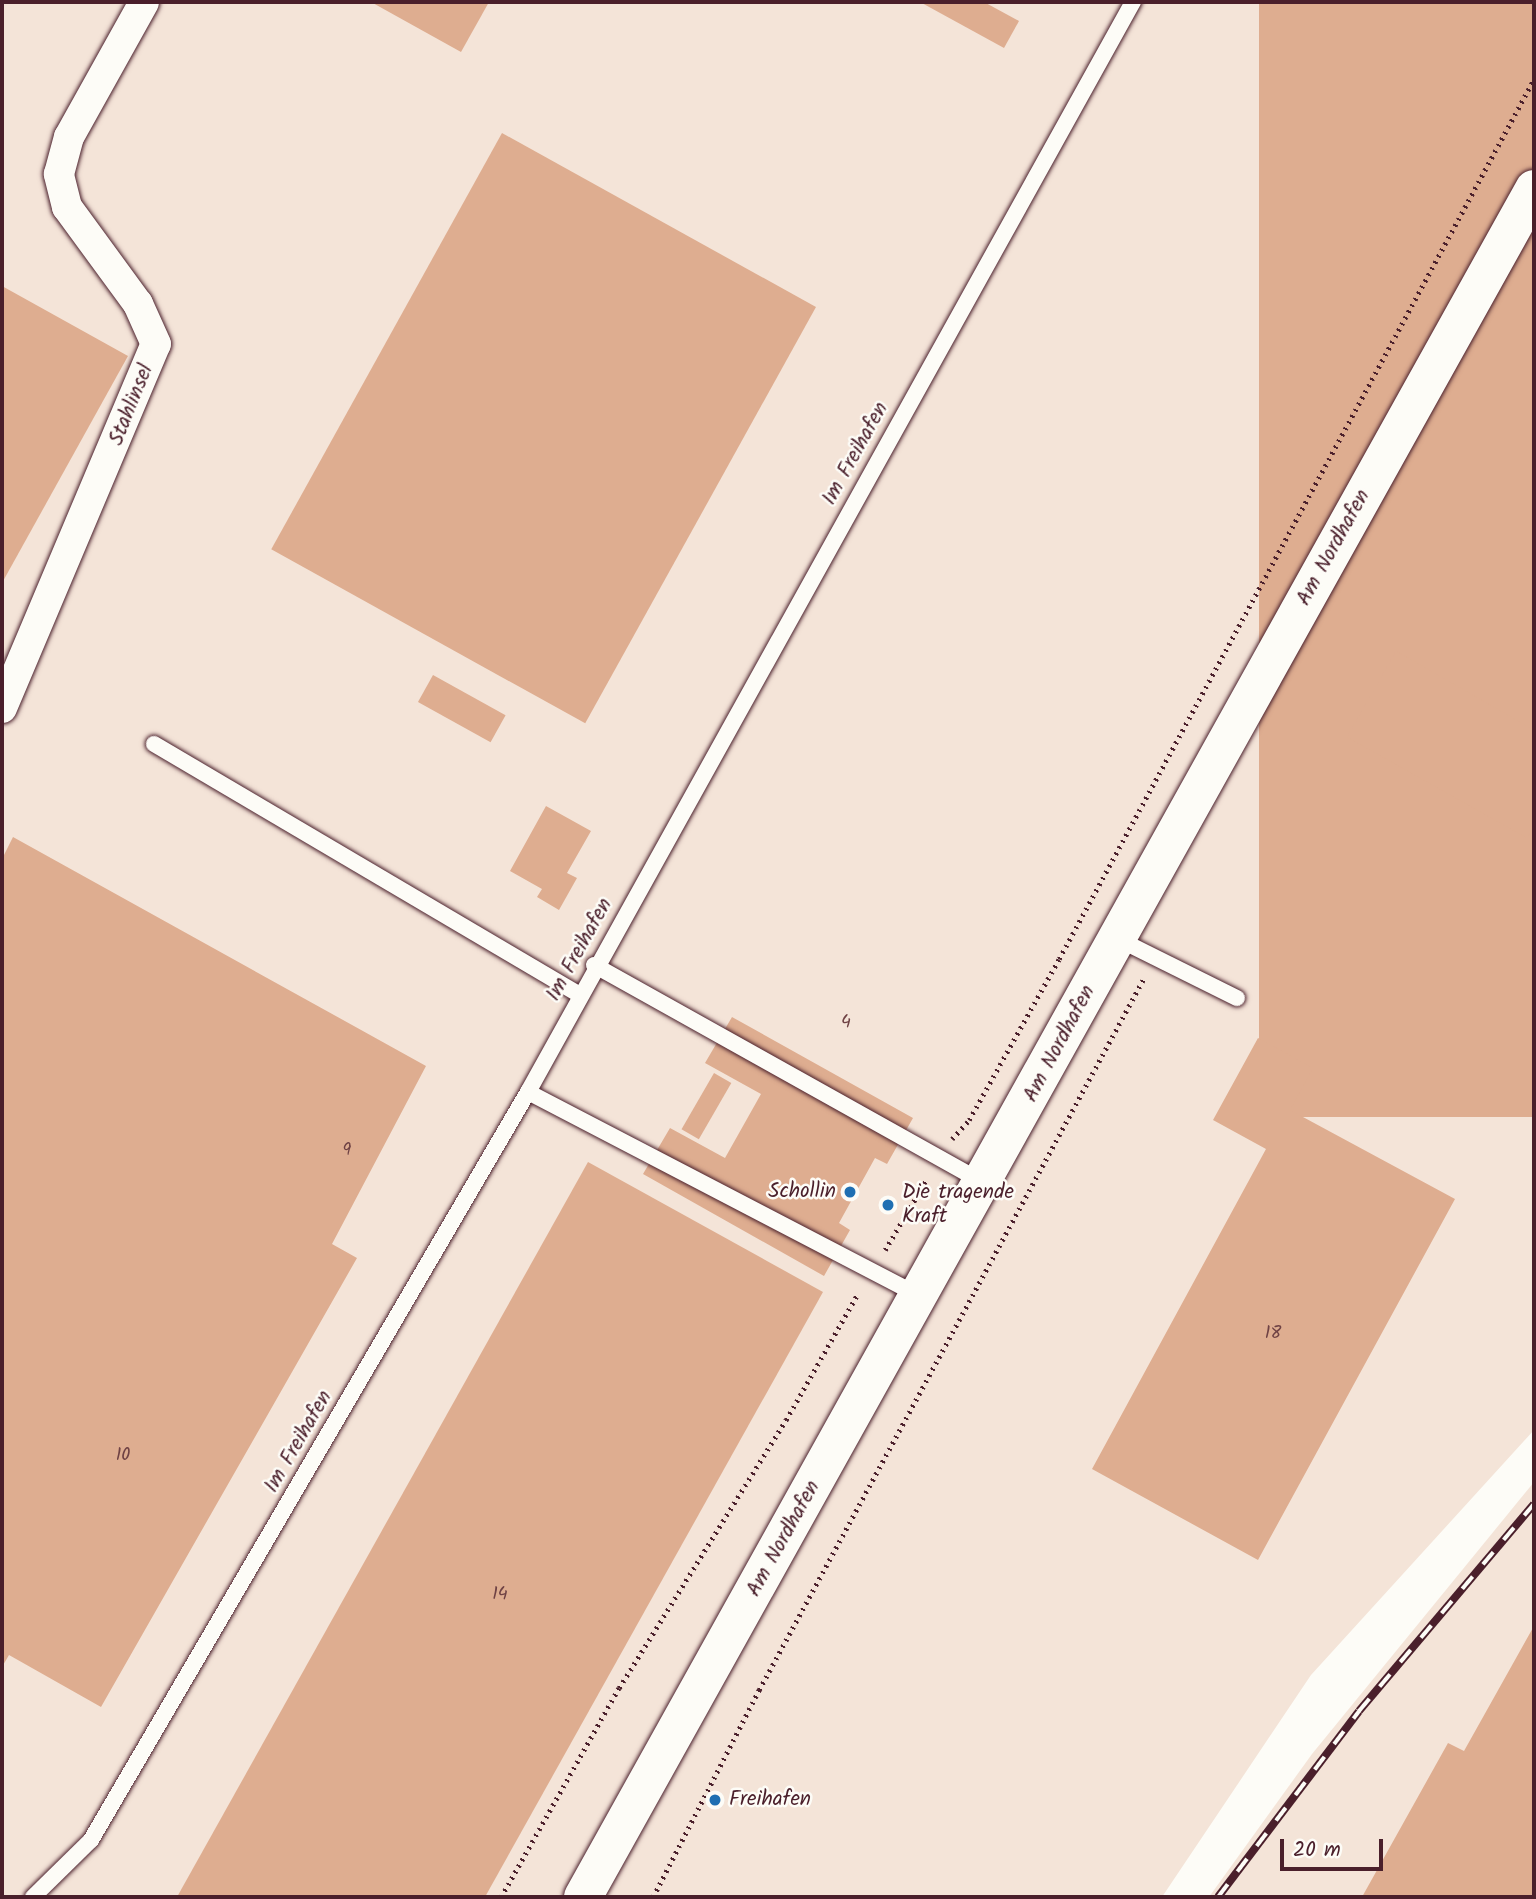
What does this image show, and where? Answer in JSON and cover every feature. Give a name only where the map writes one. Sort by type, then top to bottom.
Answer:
[{"type":"main road","name":"Am Nordhafen","points":[[583,1897],[985,1183],[1116,938],[1534,189]]},
{"type":"street","name":"Stahlinsel","points":[[2,708],[143,384],[156,344],[138,304],[67,207],[59,174],[69,137],[144,2]]},
{"type":"lane","name":"Im Freihafen","points":[[33,1897],[91,1840],[528,1092],[594,965],[1133,2]]},
{"type":"lane","points":[[154,744],[579,994]]},
{"type":"lane","points":[[1116,938],[1237,998]]},
{"type":"lane","points":[[594,965],[985,1183]]},
{"type":"lane","points":[[528,1092],[920,1296]]},
{"type":"path","points":[[501,1897],[619,1688],[786,1420],[940,1157],[959,1128],[969,1120],[1053,971],[1534,79]]},
{"type":"path","points":[[653,1897],[759,1690],[1155,958]]},
{"type":"shaded area","points":[[2,2],[1534,2],[1534,1430],[1311,1675],[1162,1897],[2,1897]]},
{"type":"shaded area","points":[[1534,1482],[1534,1897],[1209,1897],[1312,1754]]},
{"type":"building","points":[[371,2],[489,2],[461,52]]},
{"type":"building","points":[[920,2],[984,2],[1019,21],[1004,48]]},
{"type":"building","points":[[1259,2],[1533,2],[1533,1117],[1259,1117]]},
{"type":"building","points":[[502,133],[816,307],[585,723],[271,549]]},
{"type":"building","points":[[2,286],[128,356],[2,583]]},
{"type":"building","points":[[1396,651],[1534,730],[1534,826],[1527,838],[1347,737]]},
{"type":"building","points":[[433,675],[506,715],[491,742],[418,702]]},
{"type":"building","points":[[546,806],[591,831],[567,873],[577,878],[559,910],[537,897],[542,889],[510,871]]},
{"type":"building","points":[[13,837],[426,1066],[332,1244],[357,1258],[101,1707],[9,1655],[2,1667],[2,859]]},
{"type":"building","points":[[732,1017],[913,1118],[887,1164],[875,1158],[839,1223],[850,1230],[824,1276],[643,1174],[670,1128],[725,1158],[761,1094],[705,1063]]},
{"type":"building","points":[[1258,1038],[1313,1068],[1290,1110],[1455,1199],[1258,1560],[1092,1469],[1266,1149],[1213,1120]]},
{"type":"building","points":[[714,1073],[731,1083],[699,1139],[682,1129]]},
{"type":"building","points":[[588,1162],[823,1292],[485,1897],[177,1897]]},
{"type":"building","points":[[1534,1626],[1534,1897],[1362,1897],[1448,1743],[1464,1751]]},
{"type":"railway","points":[[1218,1897],[1359,1711],[1534,1504]]},
{"type":"place","name":"Schollin","points":[[850,1192]]},
{"type":"place","name":"Die tragende Kraft","points":[[888,1205]]},
{"type":"place","name":"Freihafen","points":[[715,1800]]}]
